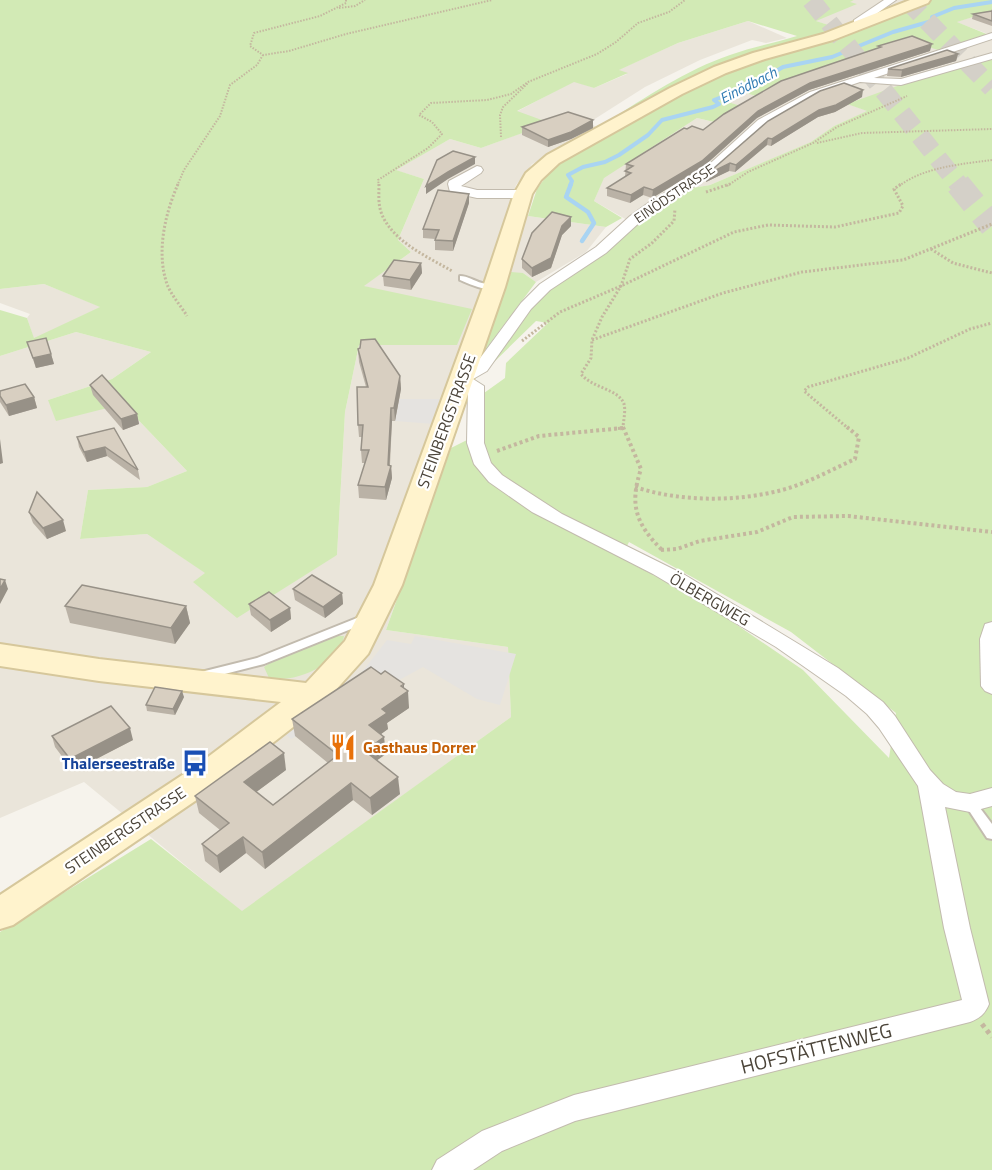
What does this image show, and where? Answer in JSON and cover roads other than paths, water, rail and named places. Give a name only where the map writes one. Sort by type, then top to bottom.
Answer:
[{"type":"main road","name":"STEINBERGSTRASSE","points":[[0,914],[208,775],[313,695],[357,647],[388,585],[494,287],[523,194],[532,177],[553,159],[676,91],[738,62],[828,37],[923,0]]},
{"type":"main road","points":[[0,655],[313,695]]},
{"type":"street","points":[[863,24],[858,22],[891,0]]},
{"type":"street","name":"EINÖDSTRASSE","points":[[460,380],[481,368],[526,306],[545,287],[601,249],[639,216],[707,173],[762,123],[814,94],[992,36]]},
{"type":"street","points":[[853,81],[902,82],[992,56]]},
{"type":"street","points":[[477,170],[454,184],[455,189],[477,194],[523,194]]},
{"type":"street","name":"ÖLBERGWEG","points":[[460,380],[476,386],[473,431],[475,446],[488,472],[521,498],[573,528],[650,564],[800,652],[877,710],[929,786],[951,800],[981,800]]},
{"type":"street","points":[[992,628],[990,639],[992,686]]},
{"type":"street","name":"HOFSTÄTTENWEG","points":[[447,1170],[492,1141],[574,1108],[970,1010],[976,1004],[957,928],[929,786]]},
{"type":"lane","points":[[463,278],[478,285],[494,287]]},
{"type":"lane","points":[[183,680],[260,661],[374,615]]},
{"type":"lane","points":[[981,800],[992,834]]},
{"type":"waterway","name":"Einödbach","points":[[570,186],[572,181],[568,175],[583,167],[605,162],[619,155],[648,135],[662,120],[713,107],[719,104],[714,100],[727,95],[735,95],[783,67],[832,57],[893,32],[932,21],[932,17],[954,8],[992,2]]},
{"type":"waterway","name":"Einödbach","points":[[571,184],[566,197],[588,212],[594,223],[582,241]]},
{"type":"tunnel","points":[[811,0],[960,186]]},
{"type":"tunnel","points":[[907,0],[992,88]]},
{"type":"tunnel","points":[[958,184],[992,226]]},
{"type":"place","name":"Gasthaus Dorrer","points":[[343,747]]},
{"type":"place","name":"Thalerseestraße","points":[[195,763]]}]
